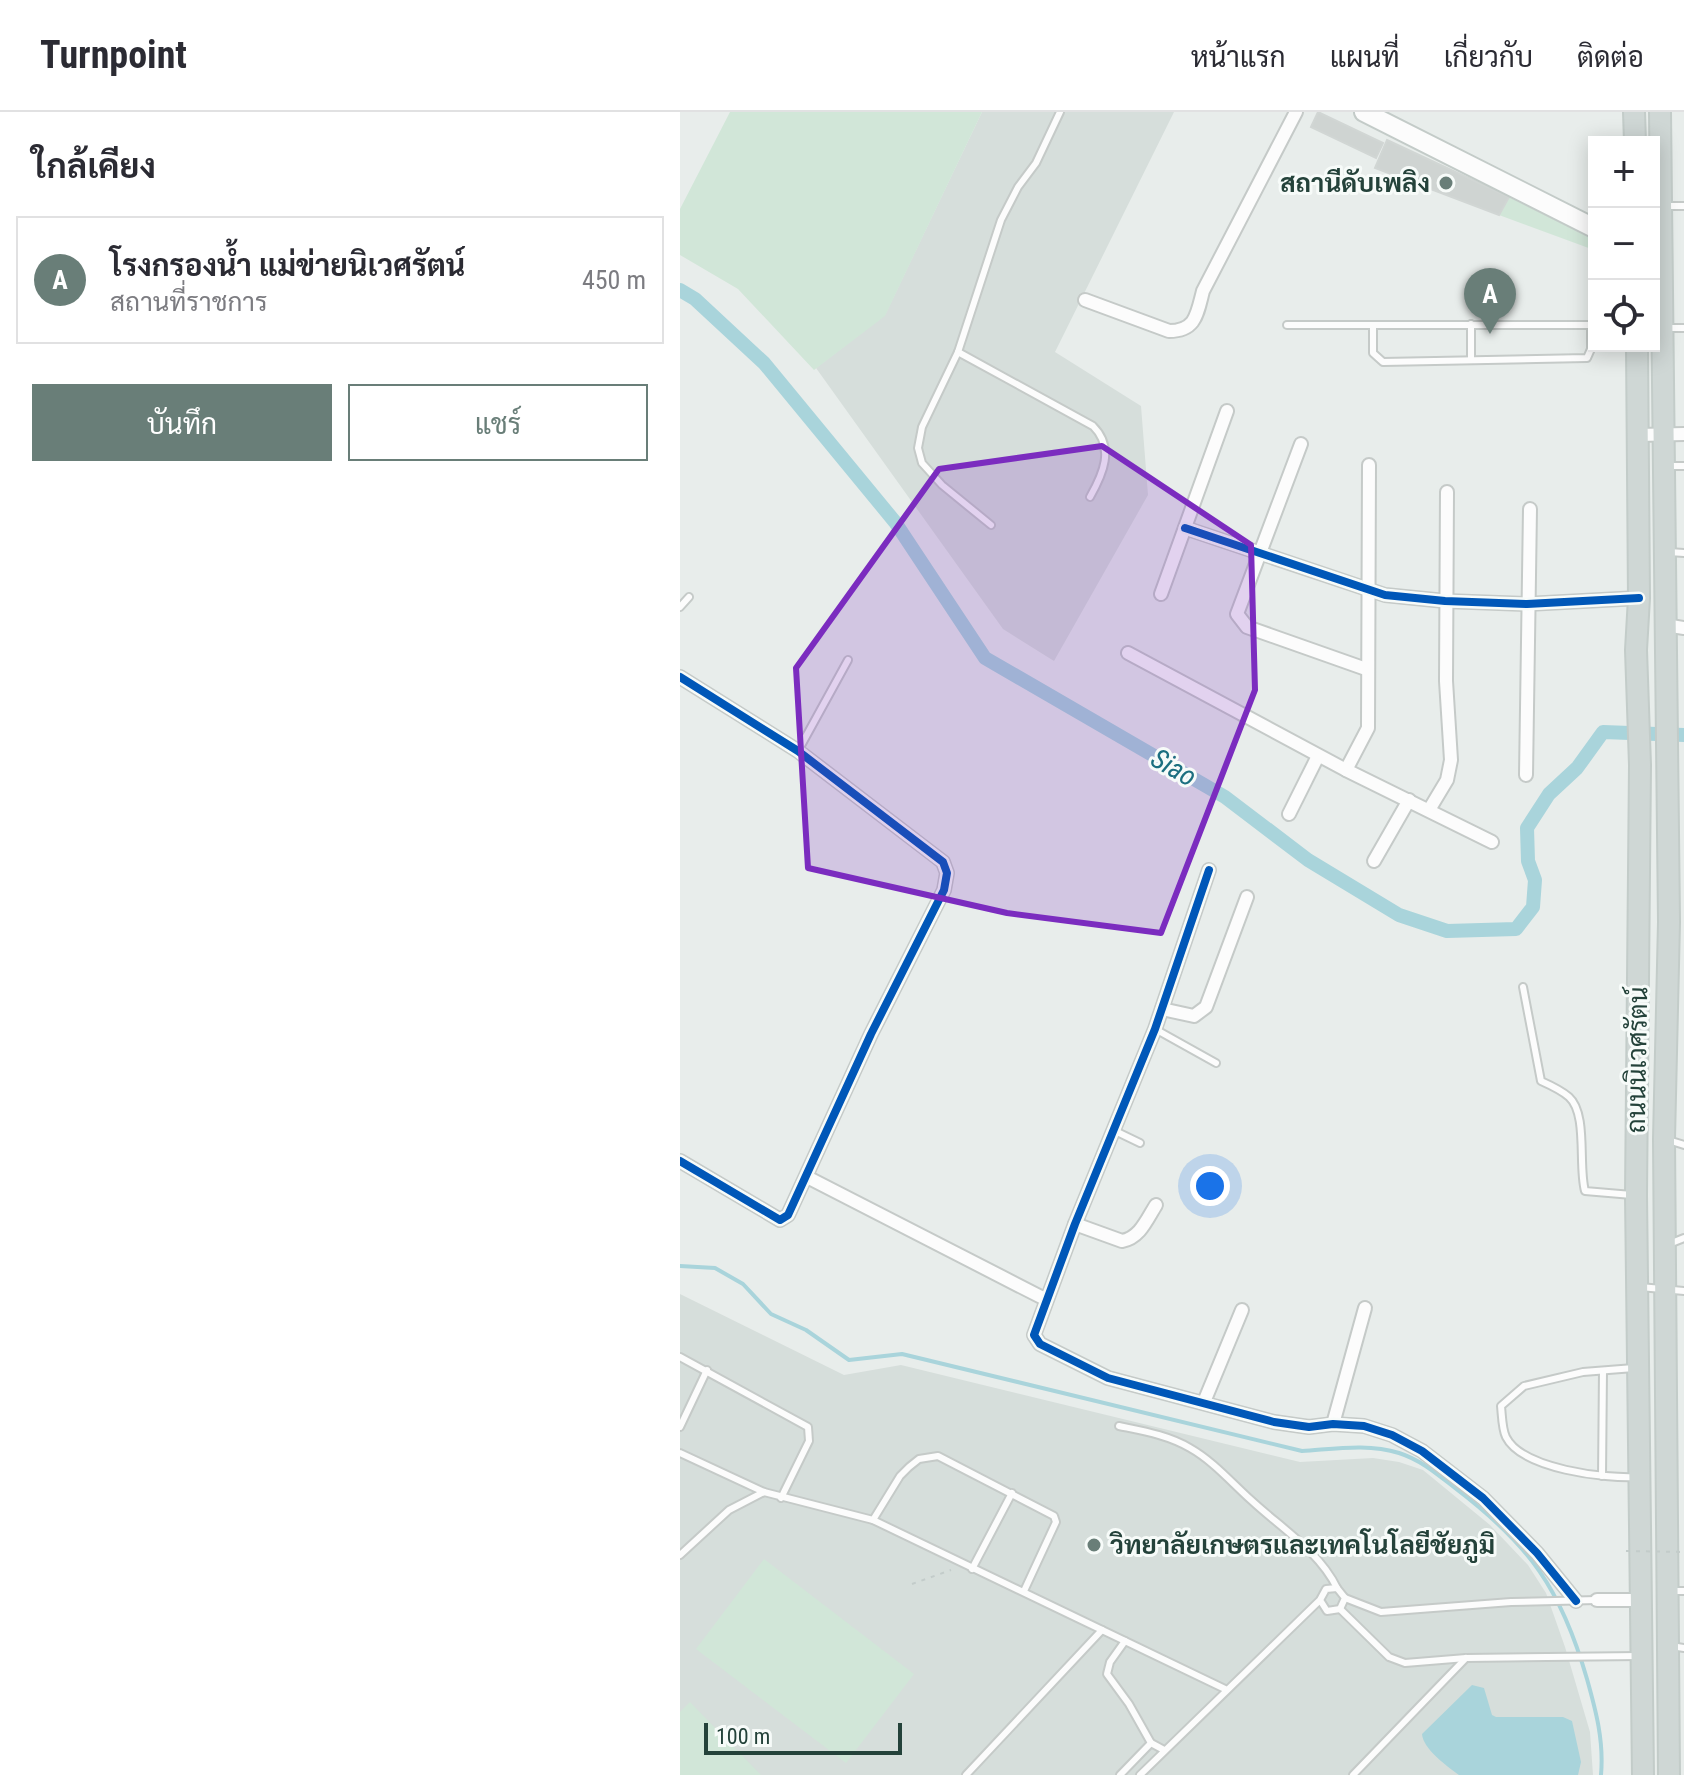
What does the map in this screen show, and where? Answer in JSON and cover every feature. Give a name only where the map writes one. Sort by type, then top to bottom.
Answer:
[{"type":"main road","points":[[1634,112],[1635,136]]},
{"type":"main road","name":"ถนนนิเวศรัตน์","points":[[1660,112],[1660,136]]},
{"type":"main road","name":"ถนนนิเวศรัตน์","points":[[1659,280],[1663,434],[1674,466],[1675,552],[1675,627],[1666,652],[1667,760],[1676,839],[1677,922],[1672,1502],[1676,1591],[1674,1773]]},
{"type":"main road","name":"ถนนนิเวศรัตน์","points":[[1637,352],[1639,598],[1636,650],[1640,765],[1636,1195],[1643,1775]]},
{"type":"street","points":[[1085,300],[1169,331],[1182,331],[1189,327],[1203,291],[1296,112]]},
{"type":"street","points":[[1364,112],[1588,225]]},
{"type":"street","points":[[1161,594],[1227,411]]},
{"type":"street","points":[[1638,435],[1684,434]]},
{"type":"street","points":[[1301,444],[1237,614],[1247,627],[1366,669]]},
{"type":"street","points":[[1346,770],[1367,734],[1369,465]]},
{"type":"street","points":[[1429,810],[1447,780],[1451,760],[1446,681],[1447,492]]},
{"type":"street","points":[[1526,775],[1530,509]]},
{"type":"street","points":[[1185,528],[1368,590],[1395,596],[1527,604],[1639,598]]},
{"type":"street","points":[[1128,653],[1318,756],[1492,842]]},
{"type":"street","points":[[680,677],[798,751],[943,862],[947,873],[944,890],[871,1034],[788,1215],[780,1220],[680,1161]]},
{"type":"street","points":[[1289,814],[1318,756]]},
{"type":"street","points":[[1374,861],[1409,800]]},
{"type":"street","points":[[1209,870],[1155,1029],[1045,1299],[1034,1335],[1040,1344],[1108,1378],[1274,1422],[1309,1427],[1333,1424],[1364,1426],[1392,1435],[1422,1451],[1483,1498],[1537,1553],[1576,1601]]},
{"type":"street","points":[[1162,1009],[1194,1016],[1206,1007],[1247,897]]},
{"type":"street","points":[[807,1177],[1045,1299]]},
{"type":"street","points":[[1075,1224],[1122,1241],[1130,1240],[1156,1205]]},
{"type":"street","points":[[1333,1424],[1365,1308]]},
{"type":"street","points":[[1204,1402],[1242,1310]]},
{"type":"street","points":[[1597,1600],[1640,1600]]},
{"type":"lane","points":[[991,525],[942,485],[922,463],[918,448],[922,427],[958,352],[1001,220],[1018,187],[1036,163],[1060,112]]},
{"type":"lane","points":[[1660,206],[1684,206]]},
{"type":"lane","points":[[1471,324],[1471,360]]},
{"type":"lane","points":[[1287,325],[1588,325]]},
{"type":"lane","points":[[1373,325],[1373,353],[1383,362],[1587,358],[1590,352]]},
{"type":"lane","points":[[1662,329],[1684,328]]},
{"type":"lane","points":[[958,352],[1093,426],[1102,435],[1106,462],[1090,497]]},
{"type":"lane","points":[[680,607],[689,597]]},
{"type":"lane","points":[[798,751],[848,660]]},
{"type":"lane","points":[[1523,987],[1541,1081],[1572,1099],[1580,1116],[1581,1178],[1585,1191],[1636,1195]]},
{"type":"lane","points":[[1155,1029],[1216,1063]]},
{"type":"lane","points":[[1113,1130],[1140,1143]]},
{"type":"lane","points":[[1637,1287],[1676,1289]]},
{"type":"lane","points":[[680,1357],[808,1427],[809,1441],[781,1498]]},
{"type":"lane","points":[[1638,1367],[1524,1386],[1501,1406],[1506,1437],[1527,1456],[1564,1471],[1639,1477]]},
{"type":"lane","points":[[680,1427],[707,1370]]},
{"type":"lane","points":[[1602,1476],[1603,1371]]},
{"type":"lane","points":[[1119,1426],[1166,1438],[1212,1462],[1312,1553],[1329,1571],[1345,1598],[1381,1612],[1511,1602],[1597,1600]]},
{"type":"lane","points":[[680,1453],[781,1498],[873,1520],[1225,1689]]},
{"type":"lane","points":[[873,1520],[900,1476],[919,1459],[938,1456],[1054,1516],[1056,1522],[1024,1591]]},
{"type":"lane","points":[[680,1555],[729,1510],[764,1492]]},
{"type":"lane","points":[[972,1569],[1012,1493]]},
{"type":"lane","points":[[1140,1775],[1225,1689],[1320,1600],[1326,1589],[1337,1588]]},
{"type":"lane","points":[[1340,1609],[1345,1598]]},
{"type":"lane","points":[[1320,1600],[1327,1611],[1340,1609]]},
{"type":"lane","points":[[1340,1609],[1389,1657],[1405,1663],[1466,1658],[1642,1656]]},
{"type":"lane","points":[[966,1775],[1102,1630]]},
{"type":"lane","points":[[1125,1641],[1110,1662],[1107,1674],[1129,1704],[1151,1743],[1164,1750]]},
{"type":"lane","points":[[1353,1775],[1466,1658]]},
{"type":"lane","points":[[1120,1775],[1151,1743]]},
{"type":"path","points":[[1626,1551],[1684,1552]]},
{"type":"path","points":[[912,1584],[963,1565]]},
{"type":"highlighted area","points":[[1102,446],[1251,545],[1255,690],[1161,933],[1007,913],[808,868],[796,668],[939,469]]},
{"type":"shaded area","points":[[982,112],[1174,112],[1055,352],[1141,406],[1148,495],[1054,661],[1003,629],[816,368],[885,315]]},
{"type":"shaded area","name":"วิทยาลัยเกษตรและเทคโนโลยีชัยภูมิ","points":[[680,1294],[844,1375],[901,1365],[1300,1462],[1373,1458],[1423,1470],[1490,1525],[1528,1565],[1546,1593],[1590,1732],[1593,1775],[680,1775]]},
{"type":"green space","points":[[730,112],[982,112],[885,316],[814,370],[738,289],[680,255],[680,209]]},
{"type":"green space","points":[[1509,197],[1588,237],[1588,248],[1499,215]]},
{"type":"green space","points":[[764,1559],[914,1674],[846,1763],[696,1649]]},
{"type":"green space","points":[[690,1702],[761,1775],[680,1775],[680,1712]]},
{"type":"water","points":[[1472,1685],[1484,1688],[1492,1715],[1496,1717],[1563,1717],[1572,1721],[1581,1762],[1578,1775],[1459,1775],[1442,1762],[1423,1740],[1422,1734]]},
{"type":"building","points":[[1318,112],[1383,143],[1376,158],[1311,127]]},
{"type":"building","name":"สถานีดับเพลิง","points":[[1387,140],[1509,197],[1499,215],[1375,168]]},
{"type":"waterway","name":"Siao","points":[[680,290],[695,299],[764,363],[895,522],[985,658],[1225,797],[1308,860],[1399,915],[1447,931],[1516,929],[1533,907],[1535,880],[1528,861],[1527,828],[1549,794],[1577,768],[1603,732],[1684,735]]},
{"type":"waterway","points":[[680,1266],[715,1268],[743,1284],[771,1314],[806,1330],[849,1360],[902,1354],[1302,1451],[1375,1448],[1414,1459],[1504,1529],[1554,1594],[1587,1679],[1600,1738],[1601,1775]]},
{"type":"cycle path","points":[[1185,528],[1385,595],[1527,604],[1639,598]]},
{"type":"cycle path","points":[[680,677],[798,751],[943,862],[947,873],[944,890],[871,1034],[788,1215],[780,1220],[680,1161]]},
{"type":"cycle path","points":[[1209,870],[1155,1029],[1075,1224],[1034,1335],[1040,1344],[1108,1378],[1274,1422],[1309,1427],[1333,1424],[1364,1426],[1392,1435],[1422,1451],[1483,1498],[1537,1553],[1576,1601]]},
{"type":"place","name":"สถานีดับเพลิง","points":[[1446,183]]},
{"type":"place","name":"โรงกรองน้ำ แม่ข่ายนิเวศรัตน์","points":[[1490,334]]},
{"type":"place","name":"วิทยาลัยเกษตรและเทคโนโลยีชัยภูมิ","points":[[1094,1545]]}]
